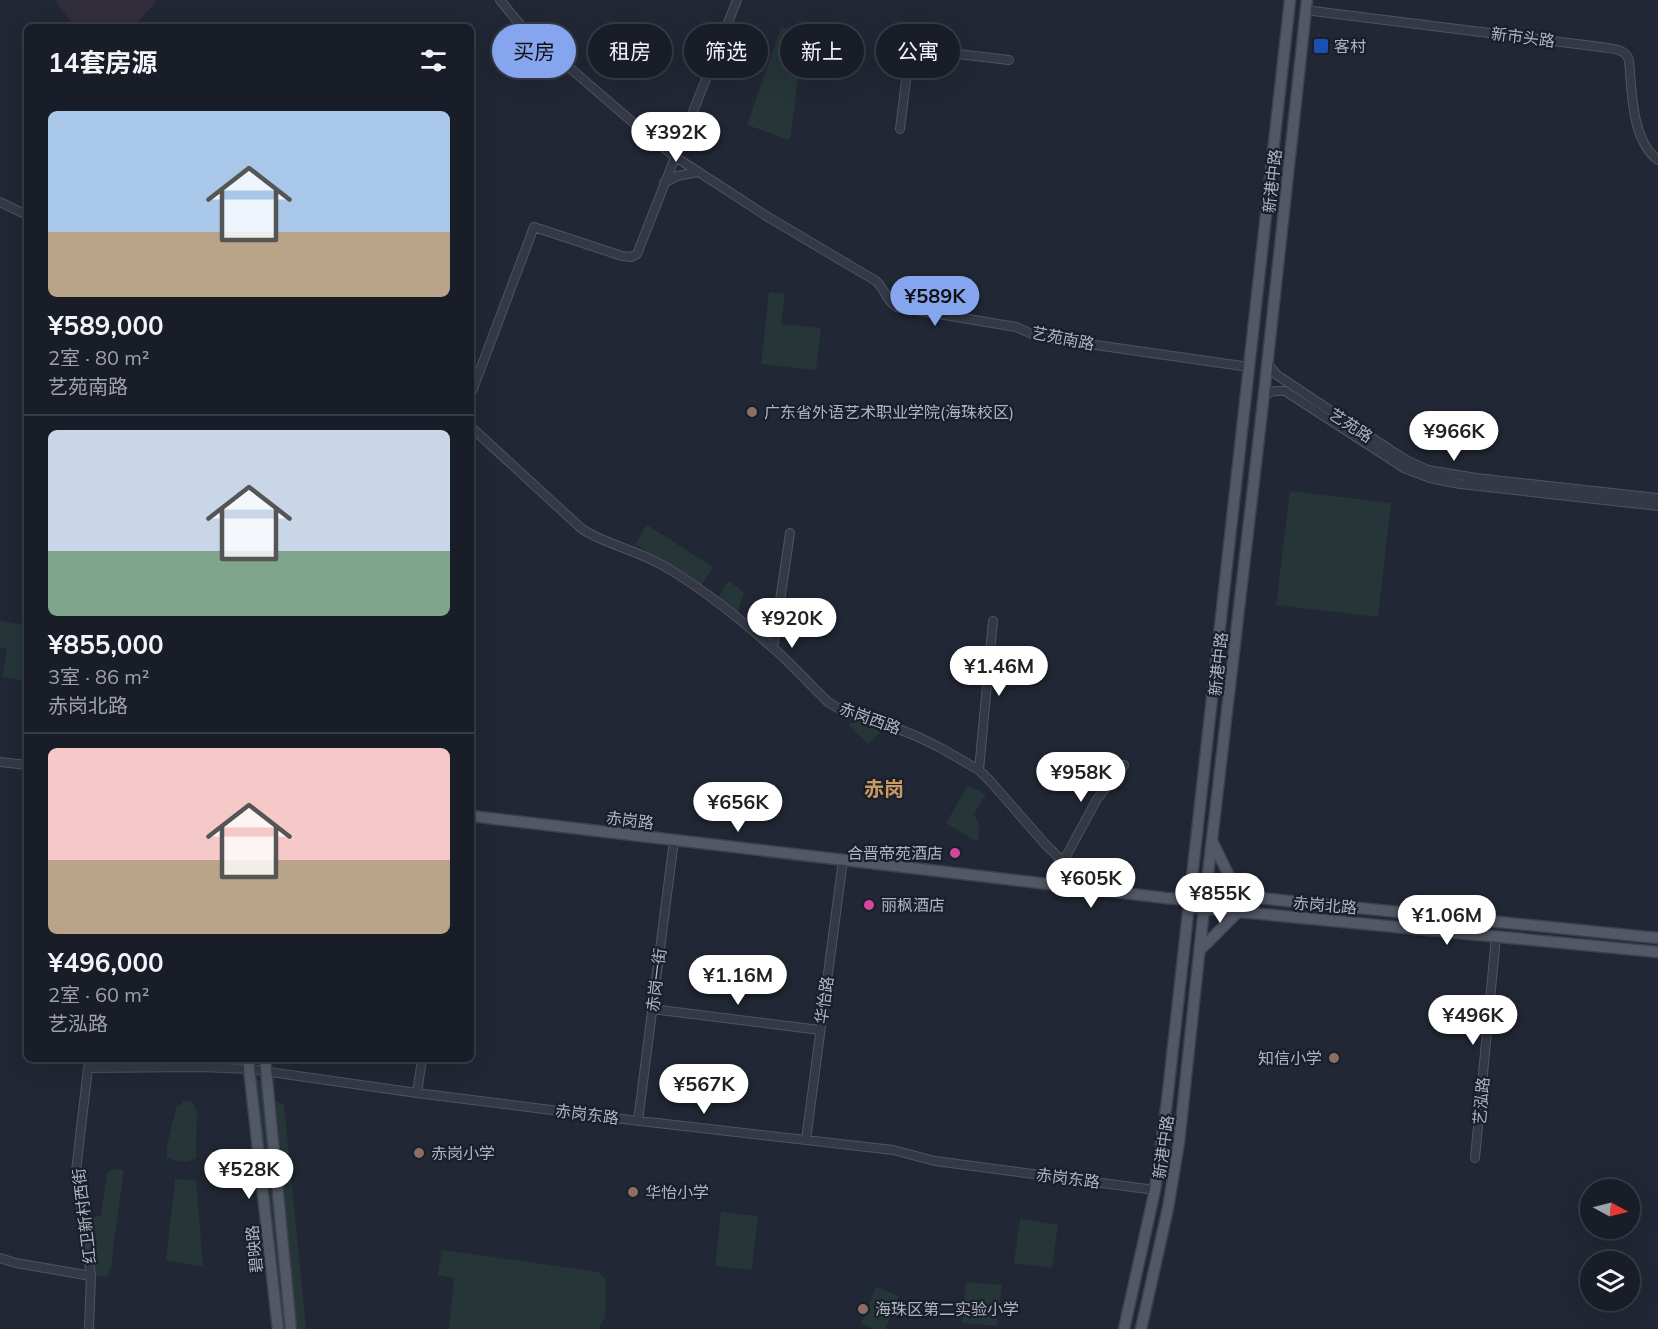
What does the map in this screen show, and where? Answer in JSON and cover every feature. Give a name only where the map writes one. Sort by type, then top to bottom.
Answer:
[{"type":"main road","name":"新港中路","points":[[1124,1329],[1155,1190],[1167,1101],[1290,0]]},
{"type":"main road","name":"新港中路","points":[[1142,1329],[1172,1192],[1183,1113],[1306,5]]},
{"type":"main road","name":"赤岗路","points":[[474,816],[1090,889],[1189,904],[1204,909]]},
{"type":"main road","points":[[1213,842],[1239,897]]},
{"type":"main road","name":"赤岗路","points":[[1001,879],[1035,887],[1189,904],[1206,896]]},
{"type":"main road","name":"赤岗北路","points":[[1206,896],[1239,897],[1658,938]]},
{"type":"main road","name":"赤岗北路","points":[[1204,909],[1658,952]]},
{"type":"main road","points":[[1200,950],[1238,912]]},
{"type":"main road","name":"碧映路","points":[[265,1062],[291,1329]]},
{"type":"main road","name":"碧映路","points":[[249,1064],[278,1329]]},
{"type":"main road","points":[[1155,1190],[1172,1192]]},
{"type":"main road","points":[[1149,1219],[1165,1222]]},
{"type":"street","name":"艺苑南路","points":[[500,0],[522,27],[541,44],[675,156],[748,204],[876,281],[890,302],[897,307],[1016,327],[1047,338],[1249,367]]},
{"type":"street","points":[[474,386],[534,227],[622,256],[635,256],[737,0]]},
{"type":"street","name":"新市头路","points":[[1306,5],[1621,51],[1627,54],[1629,60],[1632,98],[1640,135],[1650,154],[1658,160]]},
{"type":"street","points":[[960,54],[1009,60]]},
{"type":"street","points":[[900,129],[906,78]]},
{"type":"street","points":[[664,183],[677,176],[698,172]]},
{"type":"street","points":[[0,202],[24,214]]},
{"type":"street","name":"艺苑路","points":[[1267,363],[1272,371],[1310,397],[1400,456],[1428,470],[1476,478],[1658,498]]},
{"type":"street","name":"艺苑路","points":[[1264,394],[1279,391],[1292,395],[1398,465],[1430,478],[1460,484],[1658,506]]},
{"type":"street","name":"赤岗西路","points":[[474,430],[582,529],[611,544],[650,558],[687,580],[773,648],[838,708],[896,727],[947,751],[979,770],[1090,889]]},
{"type":"street","points":[[773,648],[790,533]]},
{"type":"street","points":[[979,770],[993,621]]},
{"type":"street","points":[[0,762],[24,765]]},
{"type":"street","points":[[1063,862],[1097,800],[1124,765]]},
{"type":"street","name":"赤岗一街","points":[[638,1121],[674,840]]},
{"type":"street","name":"华怡路","points":[[806,1140],[843,860]]},
{"type":"street","name":"艺泓路","points":[[1475,1158],[1496,937]]},
{"type":"street","points":[[652,1009],[820,1030]]},
{"type":"street","points":[[417,1093],[422,1062]]},
{"type":"street","name":"赤岗东路","points":[[88,1068],[201,1067],[249,1064],[266,1071],[417,1093],[893,1150],[935,1161],[1155,1190]]},
{"type":"street","name":"红卫新村西街","points":[[88,1068],[76,1171],[91,1276],[89,1329]]},
{"type":"street","points":[[0,1258],[16,1263],[91,1276]]},
{"type":"shaded area","points":[[55,0],[157,0],[137,24],[74,24]]},
{"type":"shaded area","points":[[780,30],[780,78],[798,78],[790,140],[747,125],[763,78],[768,78],[768,64]]},
{"type":"shaded area","points":[[769,292],[785,294],[781,324],[821,328],[816,370],[761,364]]},
{"type":"shaded area","points":[[1290,491],[1391,503],[1378,617],[1276,605]]},
{"type":"shaded area","points":[[647,525],[713,567],[701,586],[635,544]]},
{"type":"shaded area","points":[[729,581],[744,592],[737,615],[717,599]]},
{"type":"shaded area","points":[[0,621],[24,625],[24,681],[2,677],[7,649],[0,648]]},
{"type":"shaded area","points":[[862,719],[883,726],[880,733],[868,744],[848,725]]},
{"type":"shaded area","points":[[968,785],[986,795],[974,813],[980,828],[977,842],[946,823]]},
{"type":"shaded area","points":[[265,1079],[289,1329],[279,1329],[254,1081]]},
{"type":"shaded area","points":[[184,1101],[193,1102],[197,1113],[196,1158],[178,1161],[167,1158],[167,1146],[176,1108]]},
{"type":"shaded area","points":[[276,1102],[284,1104],[306,1329],[296,1329]]},
{"type":"shaded area","points":[[113,1169],[124,1170],[112,1265],[107,1277],[95,1276],[91,1266],[89,1219],[101,1215],[107,1173]]},
{"type":"shaded area","points":[[175,1179],[196,1180],[203,1267],[166,1260]]},
{"type":"shaded area","points":[[721,1212],[758,1216],[752,1270],[715,1266]]},
{"type":"shaded area","points":[[1020,1219],[1058,1225],[1052,1268],[1014,1263]]},
{"type":"shaded area","points":[[442,1250],[599,1272],[606,1280],[605,1317],[598,1329],[449,1329],[454,1278],[438,1275]]},
{"type":"shaded area","points":[[966,1282],[1002,1285],[997,1326],[962,1323]]},
{"type":"shaded area","points":[[876,1287],[899,1296],[885,1329],[874,1329],[861,1324]]},
{"type":"place","name":"客村","points":[[1321,46]]},
{"type":"place","name":"广东省外语艺术职业学院(海珠校区)","points":[[752,412]]},
{"type":"place","name":"合晋帝苑酒店","points":[[955,853]]},
{"type":"place","name":"丽枫酒店","points":[[869,905]]},
{"type":"place","name":"知信小学","points":[[1334,1058]]},
{"type":"place","name":"赤岗小学","points":[[419,1153]]},
{"type":"place","name":"华怡小学","points":[[633,1192]]},
{"type":"place","name":"海珠区第二实验小学","points":[[863,1309]]},
{"type":"district","name":"赤岗","points":[[884,789]]}]
